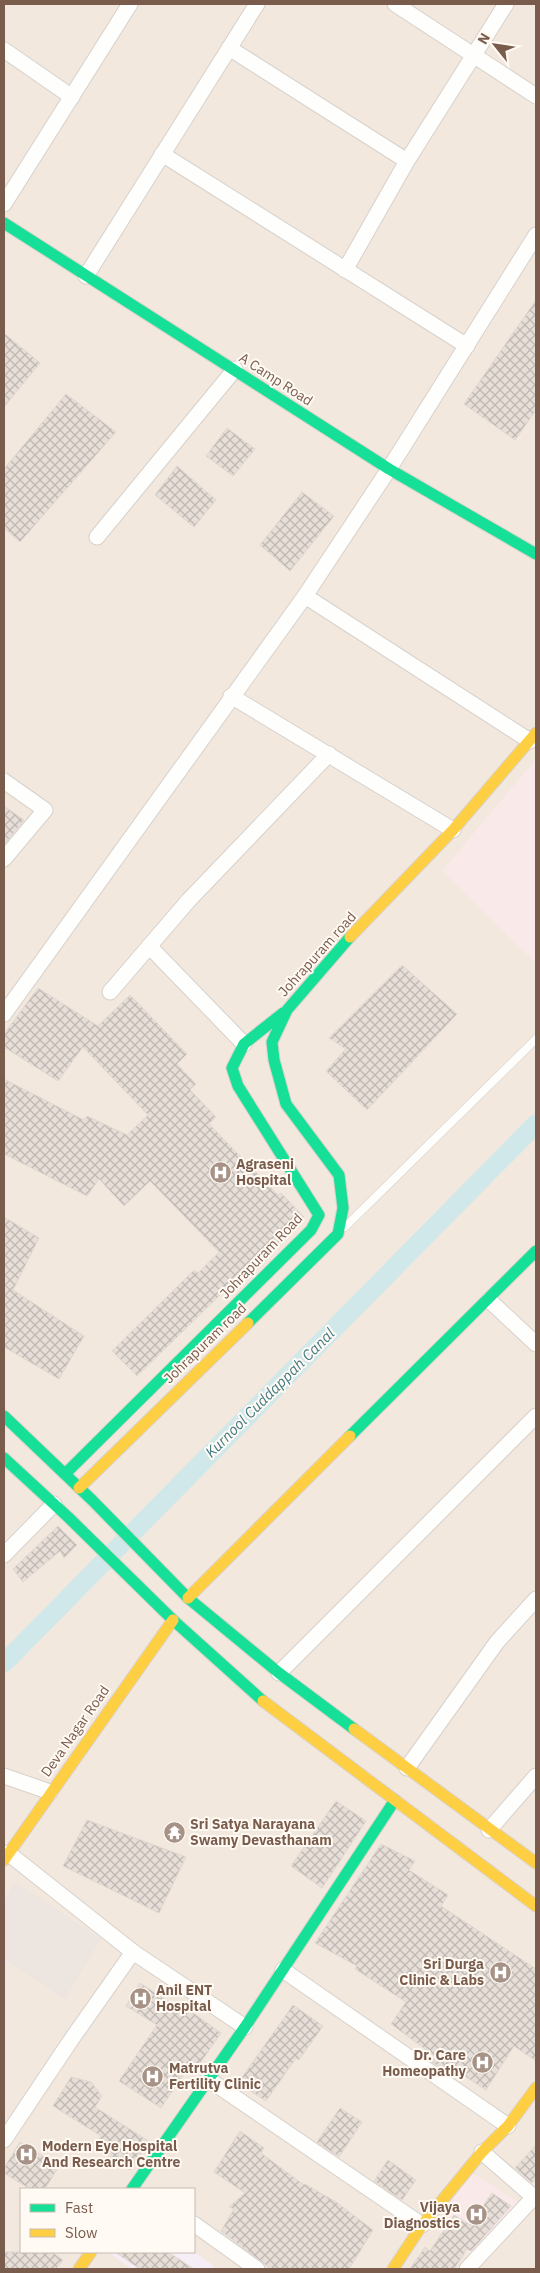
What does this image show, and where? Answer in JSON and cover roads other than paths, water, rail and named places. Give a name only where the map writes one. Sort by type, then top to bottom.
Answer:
[{"type":"street","points":[[4,204],[130,4]]},
{"type":"street","points":[[86,276],[257,4]]},
{"type":"street","points":[[395,4],[536,96]]},
{"type":"street","points":[[346,270],[407,161],[506,4]]},
{"type":"street","points":[[229,48],[407,161]]},
{"type":"street","points":[[4,50],[72,97]]},
{"type":"street","points":[[162,154],[466,346]]},
{"type":"street","name":"A Camp Road","points":[[4,223],[389,469],[536,554]]},
{"type":"street","points":[[4,1014],[231,696],[305,596],[389,469],[536,234]]},
{"type":"street","points":[[97,537],[235,369]]},
{"type":"street","points":[[305,596],[533,737]]},
{"type":"street","points":[[231,696],[453,830]]},
{"type":"street","name":"Johrapuram road","points":[[79,1488],[338,1234],[343,1208],[339,1175],[286,1104],[274,1060],[272,1042],[287,1010],[331,957],[453,830],[533,737]]},
{"type":"street","points":[[110,992],[188,901],[329,754]]},
{"type":"street","points":[[4,781],[45,810],[4,859]]},
{"type":"street","points":[[149,946],[244,1044]]},
{"type":"street","name":"Johrapuram Road","points":[[65,1474],[311,1230],[319,1215],[238,1086],[232,1068],[244,1044],[287,1010]]},
{"type":"street","points":[[188,1598],[489,1300],[536,1251]]},
{"type":"street","points":[[489,1300],[536,1344]]},
{"type":"street","points":[[4,1416],[92,1500],[188,1598],[279,1673],[536,1863]]},
{"type":"street","points":[[279,1673],[536,1416]]},
{"type":"street","points":[[4,1458],[68,1517],[173,1620],[257,1697],[536,1906]]},
{"type":"street","points":[[4,1555],[54,1504]]},
{"type":"street","points":[[407,1768],[497,1642],[536,1599]]},
{"type":"street","name":"Deva Nagar Road","points":[[6,1856],[173,1620]]},
{"type":"street","points":[[4,1776],[50,1792]]},
{"type":"street","points":[[489,1830],[536,1776]]},
{"type":"street","points":[[138,2187],[395,1800]]},
{"type":"street","points":[[6,1856],[133,1952],[245,2027]]},
{"type":"street","points":[[4,2140],[70,2040],[133,1952]]},
{"type":"street","points":[[283,1970],[508,2126]]},
{"type":"street","points":[[208,2079],[422,2224]]},
{"type":"street","points":[[393,2269],[422,2224],[482,2152],[508,2126],[536,2088]]},
{"type":"street","points":[[466,2269],[535,2198],[482,2152]]},
{"type":"street","points":[[195,2225],[248,2267]]},
{"type":"street","points":[[79,2269],[90,2253]]},
{"type":"lane","points":[[338,1234],[536,1040]]},
{"type":"waterway","name":"Kurnool Cuddappah Canal","points":[[4,1663],[536,1124]]},
{"type":"place","name":"Agraseni Hospital","points":[[220,1172]]},
{"type":"place","name":"Sri Satya Narayana Swamy Devasthanam","points":[[174,1832]]},
{"type":"place","name":"Sri Durga Clinic & Labs","points":[[500,1972]]},
{"type":"place","name":"Anil ENT Hospital","points":[[140,1998]]},
{"type":"place","name":"Dr. Care Homeopathy","points":[[482,2063]]},
{"type":"place","name":"Matrutva Fertility Clinic","points":[[153,2076]]},
{"type":"place","name":"Modern Eye Hospital And Research Centre","points":[[26,2154]]},
{"type":"place","name":"Vijaya Diagnostics","points":[[476,2215]]}]
